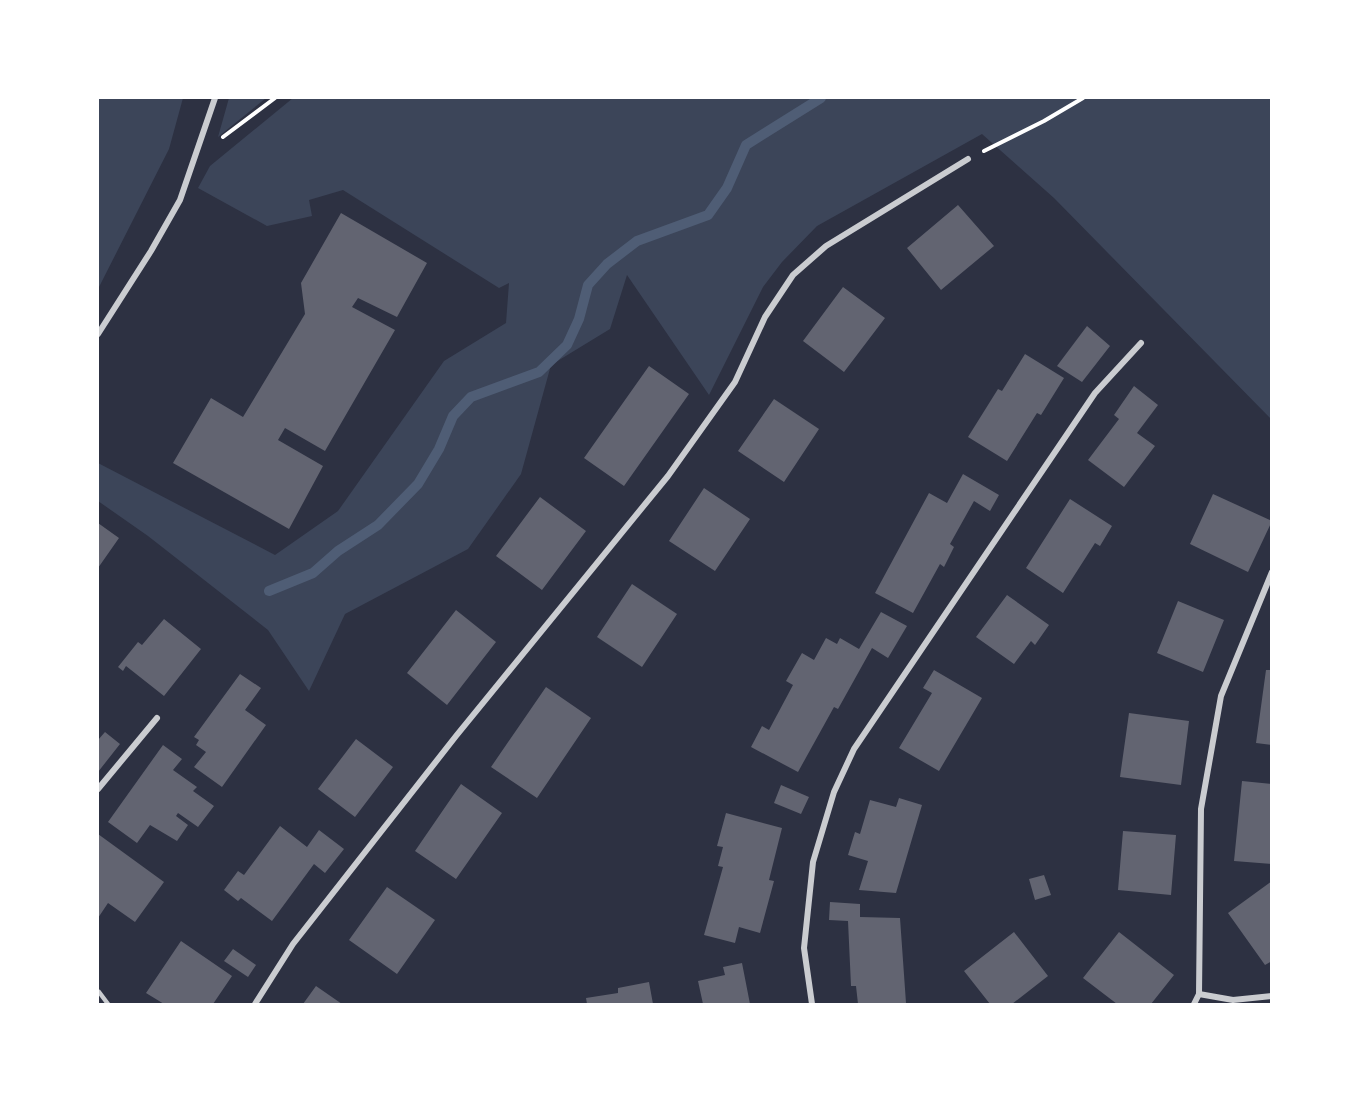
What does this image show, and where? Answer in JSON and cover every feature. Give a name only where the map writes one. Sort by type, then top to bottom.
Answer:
[{"type":"street","points":[[98,334],[180,200],[215,98]]},
{"type":"street","points":[[255,1005],[308,925],[456,736],[668,476],[735,382],[765,317],[793,275],[826,246],[968,159]]},
{"type":"street","points":[[812,1005],[804,948],[813,862],[834,792],[854,749],[1095,393],[1140,343]]},
{"type":"street","points":[[1194,1005],[1200,994],[1201,809],[1221,696],[1272,572]]},
{"type":"street","points":[[98,789],[157,718]]},
{"type":"street","points":[[1200,994],[1233,999],[1272,996]]},
{"type":"lane","points":[[99,992],[108,1005]]},
{"type":"path","points":[[195,159],[275,98]]},
{"type":"path","points":[[968,159],[1044,121],[1083,98]]},
{"type":"shaded area","points":[[98,98],[183,98],[169,149],[98,289]]},
{"type":"shaded area","points":[[229,98],[266,98],[218,137]]},
{"type":"shaded area","points":[[293,98],[1271,98],[1271,419],[1054,198],[982,134],[817,226],[782,262],[763,287],[709,395],[627,275],[610,329],[551,365],[521,474],[468,549],[345,614],[309,691],[268,630],[148,536],[98,501],[98,463],[275,555],[338,511],[444,361],[506,323],[509,283],[499,288],[343,190],[309,200],[312,216],[267,226],[198,188],[210,166]]},
{"type":"building","points":[[958,205],[994,246],[941,290],[907,248]]},
{"type":"building","points":[[341,213],[427,263],[397,317],[358,298],[352,307],[395,330],[325,451],[285,428],[278,440],[323,466],[289,529],[173,463],[211,398],[243,417],[305,314],[301,283]]},
{"type":"building","points":[[843,287],[885,318],[844,372],[803,341]]},
{"type":"building","points":[[1087,326],[1110,346],[1082,382],[1057,366]]},
{"type":"building","points":[[1025,354],[1064,378],[1041,415],[1037,413],[1007,461],[968,437],[998,389],[1002,391]]},
{"type":"building","points":[[649,366],[689,394],[624,486],[584,458]]},
{"type":"building","points":[[1134,386],[1158,405],[1137,433],[1155,446],[1124,487],[1088,460],[1119,419],[1114,415]]},
{"type":"building","points":[[774,399],[819,429],[784,482],[738,451]]},
{"type":"building","points":[[963,474],[999,495],[990,511],[974,501],[950,544],[954,547],[944,567],[940,564],[913,613],[875,593],[929,493],[947,503]]},
{"type":"building","points":[[704,488],[750,519],[715,571],[669,541]]},
{"type":"building","points":[[1213,494],[1272,521],[1248,572],[1190,544]]},
{"type":"building","points":[[540,497],[586,531],[542,590],[496,556]]},
{"type":"building","points":[[1070,499],[1112,526],[1100,546],[1095,543],[1063,593],[1026,568]]},
{"type":"building","points":[[98,523],[119,538],[98,568]]},
{"type":"building","points":[[632,584],[677,614],[642,667],[597,637]]},
{"type":"building","points":[[1007,595],[1049,625],[1035,645],[1031,641],[1014,664],[976,637]]},
{"type":"building","points":[[1178,601],[1224,620],[1203,672],[1157,653]]},
{"type":"building","points":[[456,610],[496,642],[447,705],[407,673]]},
{"type":"building","points":[[881,612],[907,626],[888,658],[872,648],[838,709],[834,707],[798,772],[751,747],[762,726],[769,730],[793,685],[786,681],[802,653],[814,660],[826,638],[837,644],[840,638],[859,649]]},
{"type":"building","points":[[164,619],[201,649],[164,696],[126,666],[123,671],[118,667],[138,642],[142,645]]},
{"type":"building","points":[[934,670],[982,698],[939,771],[899,748],[932,693],[923,688]]},
{"type":"building","points":[[1266,670],[1272,670],[1272,745],[1256,743]]},
{"type":"building","points":[[240,674],[261,688],[245,710],[266,725],[222,787],[194,767],[206,752],[196,745],[199,740],[194,737]]},
{"type":"building","points":[[546,687],[591,718],[537,798],[491,767]]},
{"type":"building","points":[[1129,713],[1189,721],[1181,785],[1120,777]]},
{"type":"building","points":[[105,732],[120,744],[98,772],[98,740]]},
{"type":"building","points":[[356,739],[393,767],[355,817],[318,789]]},
{"type":"building","points":[[163,745],[182,759],[173,770],[197,787],[193,791],[214,806],[198,827],[178,813],[176,816],[188,825],[177,841],[150,825],[137,843],[108,822]]},
{"type":"building","points":[[1242,781],[1272,784],[1272,864],[1234,861]]},
{"type":"building","points":[[461,784],[502,813],[456,879],[415,851]]},
{"type":"building","points":[[781,785],[809,797],[801,814],[774,803]]},
{"type":"building","points":[[899,798],[922,805],[896,893],[859,890],[868,861],[848,855],[855,832],[860,834],[870,800],[896,807]]},
{"type":"building","points":[[726,813],[782,828],[769,880],[774,881],[760,933],[739,927],[735,943],[704,935],[723,867],[718,866],[723,847],[717,846]]},
{"type":"building","points":[[280,826],[307,847],[319,830],[344,849],[325,873],[314,864],[272,921],[241,898],[238,901],[224,890],[238,871],[244,875]]},
{"type":"building","points":[[1123,831],[1176,835],[1171,895],[1118,890]]},
{"type":"building","points":[[98,834],[164,882],[135,922],[108,903],[98,918]]},
{"type":"building","points":[[1044,875],[1051,895],[1035,900],[1029,879]]},
{"type":"building","points":[[1272,881],[1272,961],[1265,965],[1228,913]]},
{"type":"building","points":[[387,887],[435,920],[397,974],[349,940]]},
{"type":"building","points":[[830,902],[860,904],[860,917],[900,918],[906,1003],[858,1004],[856,986],[851,986],[848,921],[829,920]]},
{"type":"building","points":[[1014,932],[1048,976],[1012,1004],[990,1004],[964,971]]},
{"type":"building","points":[[1119,932],[1174,975],[1151,1004],[1117,1004],[1083,978]]},
{"type":"building","points":[[181,941],[232,976],[213,1004],[164,1004],[146,993]]},
{"type":"building","points":[[233,949],[256,965],[248,977],[224,961]]},
{"type":"building","points":[[742,963],[750,1004],[703,1004],[698,981],[725,975],[723,967]]},
{"type":"building","points":[[649,982],[653,1004],[587,1004],[586,998],[618,993],[618,988]]},
{"type":"building","points":[[316,986],[342,1004],[303,1004]]},
{"type":"waterway","points":[[269,591],[313,573],[338,551],[378,525],[418,484],[439,449],[453,416],[471,397],[539,372],[567,345],[579,319],[588,285],[607,264],[637,241],[708,215],[727,188],[746,145],[821,98]]}]
